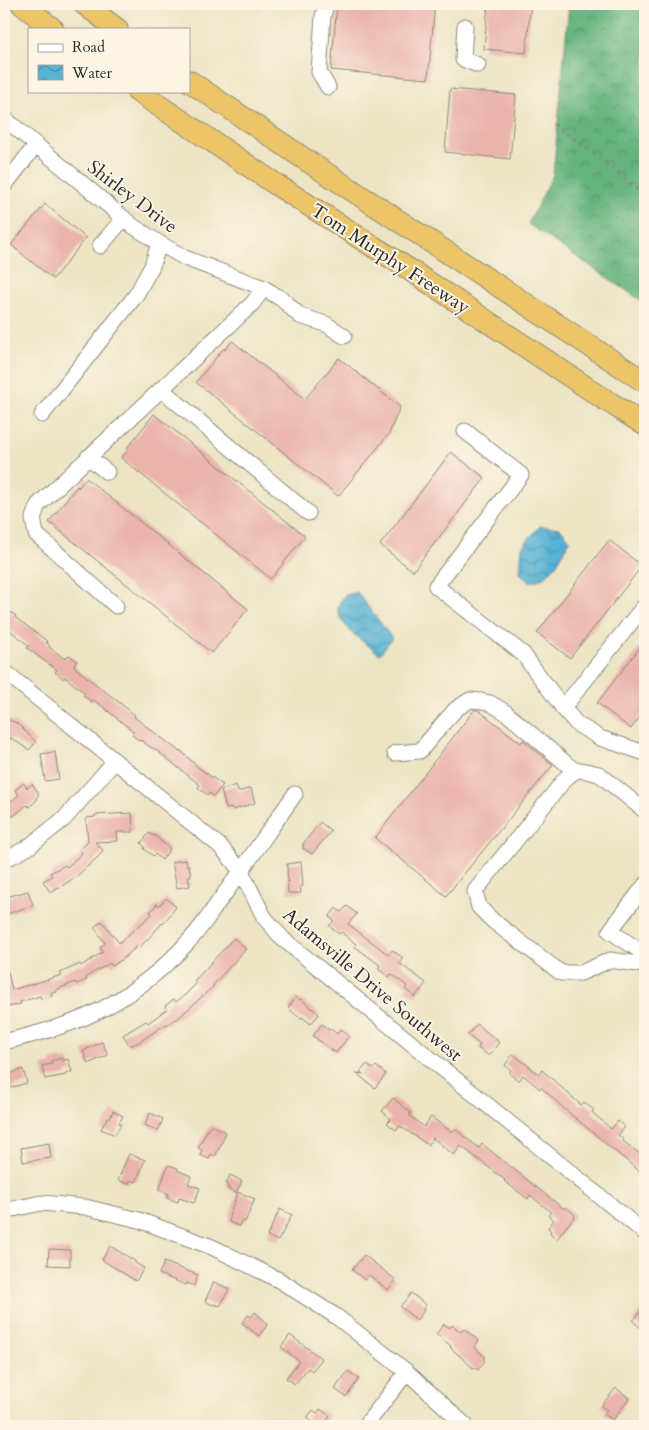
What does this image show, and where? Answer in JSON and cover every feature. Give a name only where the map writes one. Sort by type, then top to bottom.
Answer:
[{"type":"highway","points":[[22,4],[52,28]]},
{"type":"highway","points":[[84,4],[116,28]]},
{"type":"highway","name":"Tom Murphy Freeway","points":[[190,82],[645,382]]},
{"type":"highway","name":"Tom Murphy Freeway","points":[[138,92],[277,185],[645,425]]},
{"type":"street","points":[[326,4],[323,16],[320,72],[328,87]]},
{"type":"street","points":[[465,26],[463,59],[478,65]]},
{"type":"street","name":"Shirley Drive","points":[[4,118],[124,218],[159,244],[185,258],[264,288],[283,300],[300,316],[326,324],[344,336]]},
{"type":"street","points":[[4,186],[8,170],[36,145]]},
{"type":"street","points":[[100,246],[124,218]]},
{"type":"street","points":[[42,415],[136,295],[152,266],[159,244]]},
{"type":"street","points":[[116,606],[36,534],[33,518],[38,505],[252,304],[264,288]]},
{"type":"street","points":[[161,389],[308,513]]},
{"type":"street","points":[[465,431],[521,475],[436,586],[524,654],[563,708],[577,724],[600,738],[645,753]]},
{"type":"street","points":[[88,457],[107,472]]},
{"type":"street","points":[[563,708],[645,604]]},
{"type":"street","name":"Adamsville Drive Southwest","points":[[4,671],[221,847],[241,871],[264,917],[283,939],[645,1233]]},
{"type":"street","points":[[395,753],[420,751],[456,709],[470,700],[490,703],[505,712],[575,770],[599,774],[645,811]]},
{"type":"street","points":[[4,860],[27,848],[64,819],[115,761]]},
{"type":"street","points":[[575,770],[566,778],[475,891],[479,907],[493,921],[561,973],[581,973],[591,962],[610,960],[645,965]]},
{"type":"street","points":[[4,1042],[68,1024],[107,1007],[138,987],[167,964],[190,941],[295,794]]},
{"type":"street","points":[[645,885],[610,931],[645,954]]},
{"type":"street","points":[[4,1211],[41,1203],[85,1207],[139,1220],[212,1247],[279,1280],[337,1317],[407,1372],[466,1426]]},
{"type":"street","points":[[365,1426],[407,1372]]},
{"type":"path","points":[[553,124],[597,155],[645,196]]},
{"type":"green space","points":[[569,4],[645,4],[645,303],[528,224],[553,175]]},
{"type":"water","points":[[540,526],[560,528],[570,540],[557,564],[544,578],[530,582],[520,573],[522,547]]},
{"type":"water","points":[[357,592],[392,638],[380,654],[353,634],[339,613],[338,606],[344,596]]},
{"type":"building","points":[[337,4],[435,4],[428,79],[331,70]]},
{"type":"building","points":[[488,4],[531,4],[526,53],[484,49]]},
{"type":"building","points":[[450,89],[516,95],[510,159],[445,152]]},
{"type":"building","points":[[45,204],[86,238],[53,279],[11,245]]},
{"type":"building","points":[[232,341],[305,399],[339,358],[400,407],[389,434],[338,496],[196,382]]},
{"type":"building","points":[[154,414],[305,536],[271,579],[121,458]]},
{"type":"building","points":[[451,452],[485,478],[413,571],[380,545]]},
{"type":"building","points":[[86,478],[248,609],[212,653],[49,522],[77,486],[78,488]]},
{"type":"building","points":[[609,540],[642,566],[570,658],[537,633]]},
{"type":"building","points":[[4,607],[47,641],[49,647],[65,659],[69,655],[77,661],[74,666],[78,670],[135,715],[134,717],[180,750],[199,768],[223,785],[214,796],[209,793],[208,795],[198,788],[200,785],[155,749],[132,735],[134,732],[98,703],[93,700],[92,702],[83,695],[85,693],[65,677],[64,679],[55,672],[57,670],[27,648],[29,646],[4,625]]},
{"type":"building","points":[[645,641],[645,710],[631,729],[597,703]]},
{"type":"building","points":[[474,710],[478,710],[521,743],[523,740],[553,765],[446,896],[375,838]]},
{"type":"building","points":[[4,716],[20,726],[36,742],[29,750],[11,738],[4,748]]},
{"type":"building","points":[[55,752],[59,779],[45,781],[41,754]]},
{"type":"building","points":[[24,783],[27,788],[32,784],[38,792],[37,800],[29,807],[27,805],[4,821],[4,806],[19,795],[15,790]]},
{"type":"building","points":[[236,785],[238,792],[251,788],[255,803],[233,810],[232,808],[226,809],[221,790]]},
{"type":"building","points":[[132,813],[133,832],[117,832],[118,841],[95,842],[103,850],[100,855],[77,876],[50,892],[43,881],[52,876],[50,873],[65,865],[67,867],[82,853],[80,850],[88,842],[86,818],[95,817],[95,815]]},
{"type":"building","points":[[320,822],[331,831],[312,854],[303,848],[303,844]]},
{"type":"building","points":[[149,833],[170,849],[162,860],[144,849],[145,847],[141,843]]},
{"type":"building","points":[[186,860],[191,876],[188,876],[190,886],[177,888],[172,862]]},
{"type":"building","points":[[301,862],[303,886],[300,886],[301,893],[288,893],[287,864]]},
{"type":"building","points":[[28,891],[33,905],[4,915],[6,897]]},
{"type":"building","points":[[166,898],[176,907],[163,924],[140,947],[138,945],[123,959],[112,966],[110,963],[86,977],[87,980],[76,984],[75,982],[56,990],[57,992],[51,993],[52,996],[41,999],[40,996],[20,1002],[21,1004],[4,1008],[4,973],[8,972],[12,990],[62,975],[60,973],[80,964],[81,966],[103,952],[100,947],[105,943],[94,927],[102,921],[119,943],[152,914],[150,912],[157,904],[159,906]]},
{"type":"building","points":[[347,906],[357,914],[348,924],[389,955],[392,950],[403,958],[399,963],[426,983],[415,997],[405,989],[407,986],[391,974],[389,977],[378,969],[380,965],[354,946],[356,944],[341,932],[339,934],[329,926],[334,921],[329,917],[336,908],[341,912]]},
{"type":"building","points":[[234,938],[246,949],[214,986],[176,1020],[130,1046],[123,1035],[146,1021],[148,1023],[167,1009],[165,1006],[174,999],[176,1002],[186,994],[196,984],[194,981]]},
{"type":"building","points":[[296,997],[319,1014],[311,1024],[302,1017],[301,1019],[288,1008]]},
{"type":"building","points":[[322,1024],[337,1034],[341,1029],[349,1036],[336,1053],[313,1036]]},
{"type":"building","points":[[477,1024],[499,1042],[489,1056],[478,1048],[480,1045],[468,1035]]},
{"type":"building","points":[[102,1042],[108,1055],[88,1064],[83,1051]]},
{"type":"building","points":[[513,1054],[539,1074],[542,1070],[581,1105],[584,1102],[611,1129],[618,1121],[625,1127],[618,1135],[623,1141],[640,1154],[645,1147],[645,1176],[562,1107],[541,1087],[540,1089],[523,1075],[519,1081],[509,1073],[511,1070],[505,1065]]},
{"type":"building","points":[[62,1058],[62,1061],[68,1059],[72,1072],[45,1079],[42,1066],[52,1064],[51,1061]]},
{"type":"building","points":[[367,1064],[373,1069],[376,1066],[386,1074],[375,1088],[356,1073],[363,1074],[360,1072]]},
{"type":"building","points":[[23,1069],[27,1083],[6,1089],[4,1076]]},
{"type":"building","points":[[393,1098],[424,1127],[431,1117],[452,1132],[455,1129],[479,1148],[482,1144],[564,1209],[566,1207],[575,1215],[574,1217],[557,1239],[550,1233],[551,1231],[548,1228],[554,1220],[548,1215],[551,1212],[530,1195],[528,1199],[461,1146],[454,1155],[433,1138],[428,1145],[400,1126],[396,1130],[387,1123],[391,1119],[382,1111]]},
{"type":"building","points":[[113,1111],[123,1116],[115,1135],[101,1129]]},
{"type":"building","points":[[150,1113],[163,1119],[158,1131],[145,1125]]},
{"type":"building","points":[[211,1125],[225,1132],[225,1136],[215,1156],[211,1154],[209,1159],[200,1155],[202,1150],[198,1148]]},
{"type":"building","points":[[49,1143],[51,1158],[23,1162],[21,1148]]},
{"type":"building","points":[[129,1154],[145,1160],[136,1182],[130,1180],[128,1184],[118,1180]]},
{"type":"building","points":[[168,1165],[178,1168],[177,1170],[191,1176],[188,1184],[200,1188],[194,1203],[179,1198],[178,1202],[167,1198],[169,1194],[159,1190]]},
{"type":"building","points":[[230,1175],[242,1181],[236,1193],[227,1188],[226,1184]]},
{"type":"building","points":[[238,1192],[255,1199],[245,1222],[241,1221],[239,1226],[229,1222],[229,1216]]},
{"type":"building","points":[[280,1209],[292,1215],[278,1241],[267,1236]]},
{"type":"building","points":[[110,1246],[144,1268],[136,1281],[102,1260]]},
{"type":"building","points":[[49,1249],[70,1250],[70,1266],[48,1265]]},
{"type":"building","points":[[364,1255],[396,1280],[388,1290],[369,1275],[365,1280],[352,1270]]},
{"type":"building","points":[[164,1262],[198,1275],[194,1286],[187,1283],[186,1285],[159,1274]]},
{"type":"building","points":[[214,1282],[229,1289],[220,1306],[205,1301]]},
{"type":"building","points":[[411,1293],[426,1305],[417,1320],[400,1307]]},
{"type":"building","points":[[645,1306],[645,1332],[633,1321]]},
{"type":"building","points":[[255,1312],[268,1324],[259,1336],[242,1323],[248,1315],[251,1317]]},
{"type":"building","points":[[444,1324],[450,1328],[452,1325],[461,1332],[464,1329],[479,1341],[474,1347],[485,1357],[483,1359],[485,1361],[478,1370],[473,1368],[436,1334]]},
{"type":"building","points":[[290,1335],[322,1359],[312,1371],[308,1368],[295,1384],[286,1378],[299,1361],[281,1347]]},
{"type":"building","points":[[348,1371],[359,1379],[346,1397],[335,1389]]},
{"type":"building","points":[[616,1388],[629,1398],[613,1420],[604,1414],[607,1410],[601,1406]]},
{"type":"building","points":[[320,1409],[330,1416],[323,1426],[307,1426],[311,1421],[307,1418],[313,1410],[317,1413]]}]
